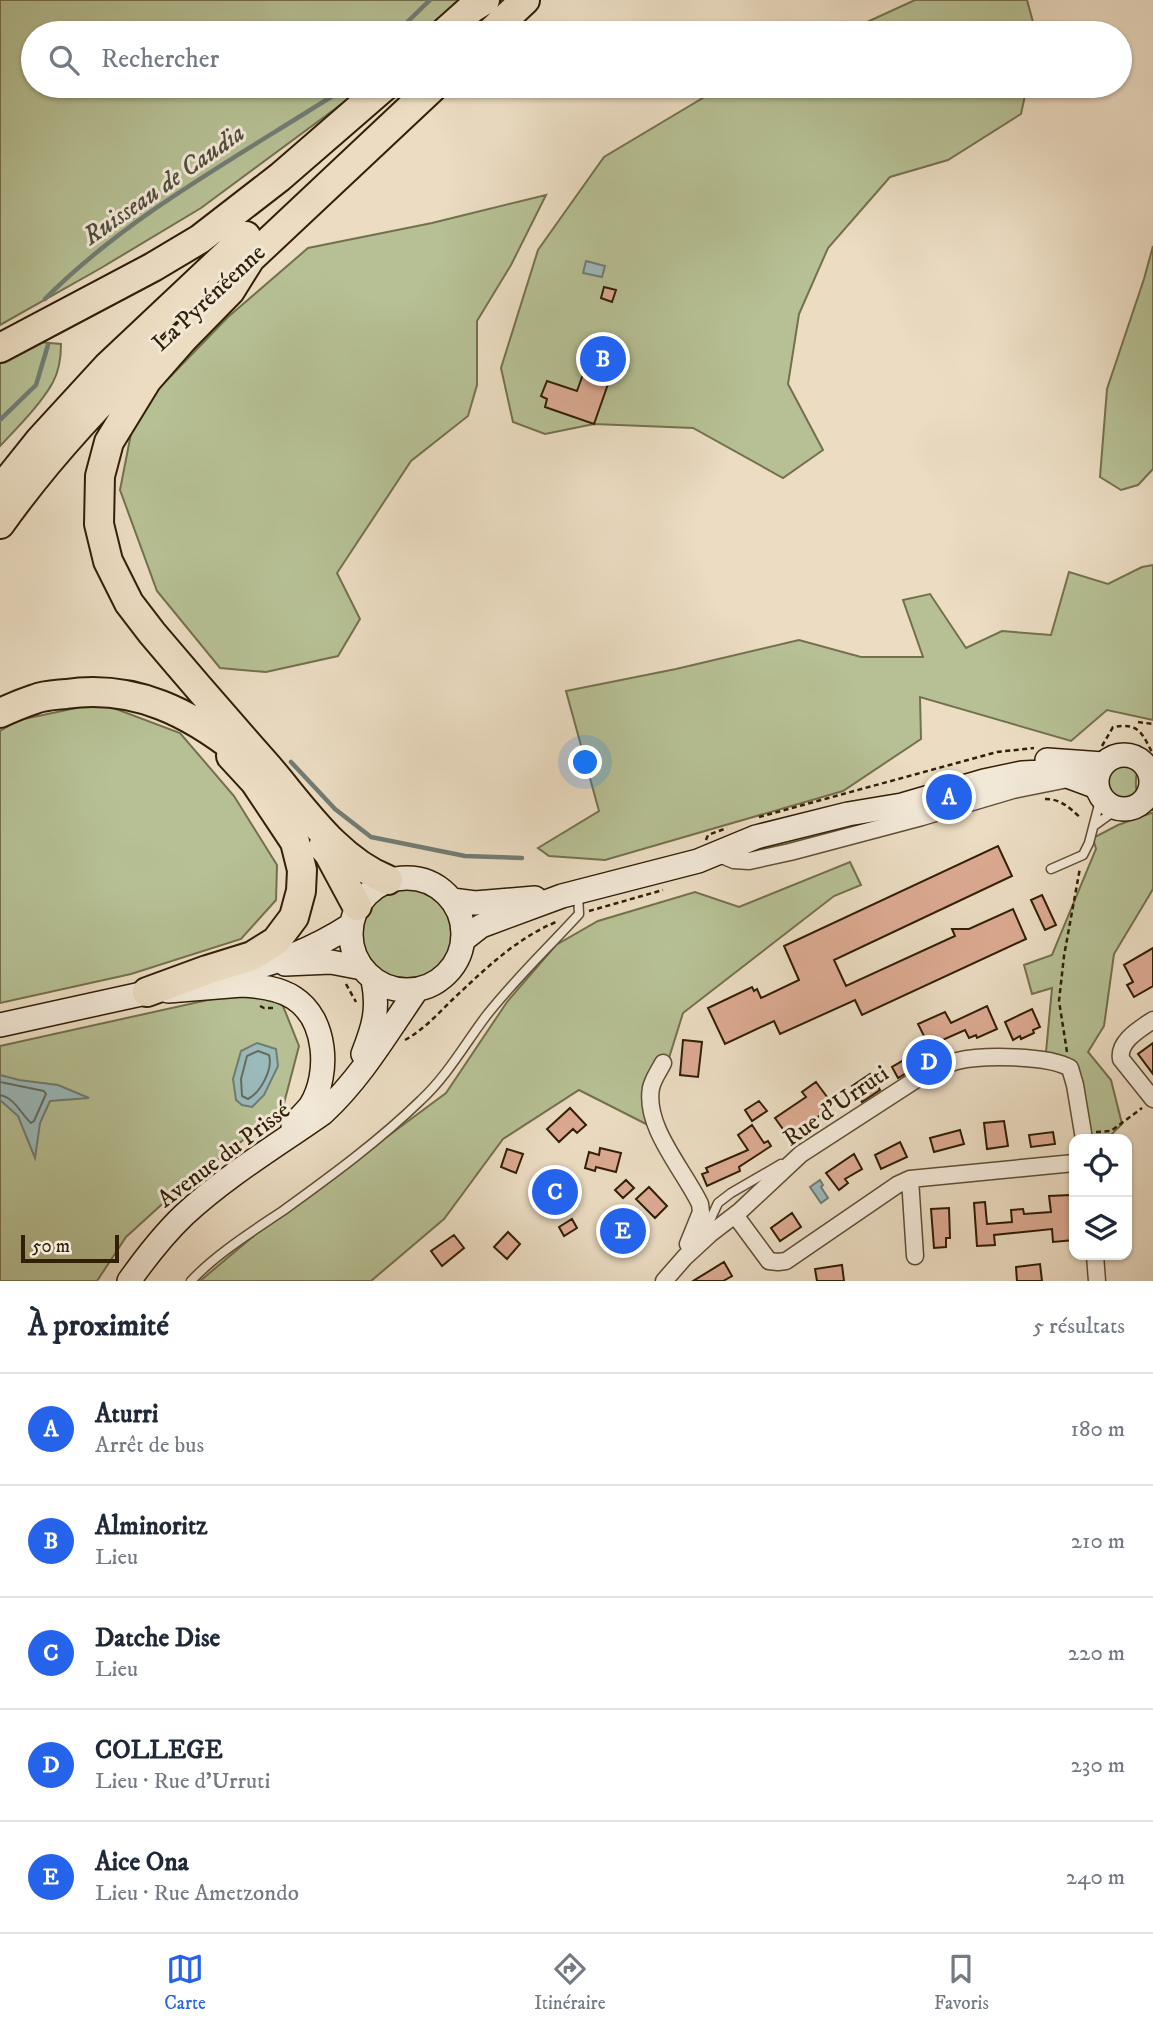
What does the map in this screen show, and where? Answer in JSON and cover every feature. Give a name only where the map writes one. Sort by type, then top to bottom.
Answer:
[{"type":"highway","points":[[457,21],[485,0]]},
{"type":"highway","points":[[475,21],[497,0]]},
{"type":"highway","points":[[503,21],[525,0]]},
{"type":"highway","points":[[0,348],[200,239],[280,177],[371,98]]},
{"type":"highway","name":"La Pyrénéenne","points":[[0,490],[40,440],[107,368],[394,98]]},
{"type":"highway","name":"La Pyrénéenne","points":[[0,524],[40,470],[126,376],[421,98]]},
{"type":"highway","points":[[250,259],[230,291],[147,380],[109,442],[100,476],[100,524],[108,561],[129,603],[152,633],[319,826],[353,861],[370,873],[388,880]]},
{"type":"highway","points":[[0,713],[36,698],[91,690],[141,697],[172,709],[203,726],[242,754],[329,855],[354,916]]},
{"type":"highway","points":[[147,992],[252,956],[276,941],[295,917],[301,891],[302,870],[295,842],[255,782],[203,726]]},
{"type":"main road","points":[[463,940],[481,926],[570,893],[678,867],[709,850],[848,814],[902,805],[984,781],[1022,773],[1052,773],[1073,778],[1106,804],[1135,807],[1142,803],[1152,783],[1142,761],[1128,755],[1048,760],[999,765],[879,800],[848,814]]},
{"type":"main road","points":[[1101,757],[1097,777],[1106,804]]},
{"type":"main road","points":[[270,965],[326,942],[354,916],[366,895],[376,886],[388,880],[406,877],[424,880],[439,887],[452,900],[463,926],[463,940],[458,958],[447,974],[433,985],[416,991],[386,987],[368,974],[354,955],[351,941],[354,916]]},
{"type":"main road","points":[[452,900],[475,903],[570,893]]},
{"type":"main road","points":[[0,1025],[270,965],[331,962],[368,974]]},
{"type":"main road","name":"Avenue du Prissé","points":[[357,1077],[376,1017],[376,994],[368,974]]},
{"type":"main road","points":[[147,992],[253,985],[284,993],[304,1006],[313,1019],[321,1041],[323,1062],[319,1087],[310,1106],[269,1150]]},
{"type":"main road","name":"Avenue du Prissé","points":[[129,1281],[149,1252],[185,1214],[231,1177],[323,1113],[357,1077],[416,991]]},
{"type":"street","points":[[709,850],[734,860],[749,862],[1013,790],[1073,778]]},
{"type":"street","points":[[1150,1102],[1150,1097],[1121,1059],[1120,1052],[1122,1044],[1153,1020]]},
{"type":"street","name":"Rue d'Urruti","points":[[663,1281],[692,1250],[735,1215],[801,1154],[926,1073],[958,1061],[981,1058],[1031,1058],[1062,1063],[1070,1068]]},
{"type":"street","points":[[663,1063],[652,1084],[649,1101],[662,1139],[700,1204],[701,1212],[688,1244],[692,1250]]},
{"type":"street","points":[[1070,1068],[1083,1134]]},
{"type":"street","points":[[735,1215],[769,1261],[786,1261],[897,1185],[910,1179],[1069,1163]]},
{"type":"street","points":[[910,1179],[915,1256]]},
{"type":"street","points":[[1095,1260],[1097,1281]]},
{"type":"lane","points":[[1051,869],[1083,855],[1106,804]]},
{"type":"lane","points":[[1095,825],[1106,804]]},
{"type":"lane","points":[[191,1281],[248,1235],[317,1186],[422,1100],[522,973],[579,914],[570,893]]},
{"type":"lane","points":[[710,1234],[706,1229],[718,1203],[789,1159],[792,1163]]},
{"type":"lane","points":[[700,1204],[718,1203]]},
{"type":"path","points":[[1138,722],[1153,724]]},
{"type":"path","points":[[1101,757],[1113,727],[1130,726],[1140,730],[1152,783],[1149,809],[1140,816],[1131,818],[1106,804]]},
{"type":"path","points":[[754,819],[997,752],[1036,748]]},
{"type":"path","points":[[1042,799],[1051,799],[1069,806],[1081,818]]},
{"type":"path","points":[[709,850],[708,835],[731,827]]},
{"type":"path","points":[[1070,1068],[1059,1001],[1064,957],[1083,855]]},
{"type":"path","points":[[1098,1134],[1111,1131],[1150,1102]]},
{"type":"green space","points":[[0,0],[467,0],[444,21],[21,21],[21,98],[350,98],[201,208],[0,325]]},
{"type":"green space","points":[[915,0],[1027,0],[1033,21],[869,21]]},
{"type":"green space","points":[[703,98],[1024,98],[1021,114],[948,160],[890,177],[828,248],[799,314],[788,384],[823,450],[783,478],[693,428],[594,424],[545,434],[513,422],[501,368],[538,250],[604,157]]},
{"type":"green space","points":[[546,195],[511,265],[477,321],[477,385],[468,416],[411,461],[337,573],[360,619],[338,656],[266,672],[220,668],[157,591],[120,490],[135,413],[228,317],[308,248],[432,223]]},
{"type":"green space","points":[[1153,246],[1153,469],[1138,485],[1121,490],[1100,477],[1107,389]]},
{"type":"green space","points":[[38,342],[61,344],[57,373],[28,416],[0,446],[0,363]]},
{"type":"green space","points":[[1153,565],[1153,720],[1107,710],[1071,741],[920,697],[921,739],[843,791],[605,860],[549,856],[538,848],[599,811],[566,691],[799,640],[861,657],[923,657],[903,600],[930,594],[966,648],[1002,631],[1051,635],[1069,572],[1108,584],[1142,567]]},
{"type":"green space","points":[[100,703],[180,733],[234,796],[277,865],[276,900],[241,939],[131,974],[0,1003],[0,731],[19,720]]},
{"type":"green space","points":[[1127,765],[1137,771],[1137,793],[1127,799],[1115,797],[1108,788],[1107,776],[1115,767]]},
{"type":"green space","points":[[1153,813],[1153,889],[1114,954],[1104,1026],[1088,1052],[1111,1080],[1122,1124],[1112,1134],[1085,1134],[1076,1079],[1046,1052],[1052,988],[1032,994],[1024,965],[1052,955],[1096,849],[1093,838],[1118,825]]},
{"type":"green space","points":[[850,862],[861,885],[834,896],[683,1013],[648,1125],[579,1090],[503,1139],[444,1219],[371,1281],[200,1281],[257,1233],[446,1093],[507,1002],[556,945],[598,921],[695,892],[739,907]]},
{"type":"green space","points":[[407,889],[424,892],[439,902],[449,917],[452,934],[449,951],[439,966],[424,976],[407,979],[390,976],[375,966],[365,951],[362,934],[365,917],[375,902],[390,892]]},
{"type":"green space","points":[[244,992],[281,1001],[299,1046],[282,1111],[181,1187],[126,1237],[97,1281],[0,1281],[0,1046]]},
{"type":"water","points":[[586,261],[605,266],[602,277],[583,273]]},
{"type":"water","points":[[257,1043],[276,1049],[278,1066],[264,1095],[252,1107],[242,1105],[236,1100],[233,1079],[241,1051]]},
{"type":"water","points":[[0,1075],[58,1085],[89,1098],[50,1101],[40,1123],[35,1158],[18,1116],[0,1100]]},
{"type":"water","points":[[820,1180],[828,1198],[821,1203],[810,1187]]},
{"type":"building","points":[[604,287],[616,290],[612,302],[601,298]]},
{"type":"building","points":[[597,335],[622,344],[594,424],[545,407],[547,399],[541,396],[547,381],[577,391]]},
{"type":"building","points":[[998,846],[1012,876],[834,960],[846,986],[955,936],[952,929],[969,929],[1013,909],[1026,939],[862,1015],[855,1000],[780,1034],[774,1021],[725,1044],[708,1008],[752,987],[754,991],[757,989],[761,998],[799,980],[784,946]]},
{"type":"building","points":[[1042,895],[1056,925],[1045,930],[1031,900]]},
{"type":"building","points":[[1153,948],[1153,986],[1134,997],[1127,985],[1133,982],[1124,965]]},
{"type":"building","points":[[987,1006],[997,1029],[977,1038],[976,1035],[969,1038],[965,1030],[929,1046],[918,1024],[945,1012],[951,1023]]},
{"type":"building","points":[[1032,1009],[1040,1027],[1033,1030],[1034,1033],[1013,1040],[1005,1022]]},
{"type":"building","points":[[683,1040],[702,1042],[698,1077],[680,1075]]},
{"type":"building","points":[[1153,1043],[1153,1074],[1138,1054]]},
{"type":"building","points":[[911,1056],[916,1067],[898,1078],[892,1067]]},
{"type":"building","points":[[870,1074],[880,1090],[862,1102],[852,1086]]},
{"type":"building","points":[[816,1082],[833,1105],[790,1139],[775,1118],[806,1097],[802,1092]]},
{"type":"building","points":[[759,1101],[767,1111],[752,1121],[745,1110]]},
{"type":"building","points":[[570,1108],[586,1125],[577,1133],[573,1129],[559,1142],[547,1129]]},
{"type":"building","points":[[1004,1121],[1008,1146],[987,1149],[984,1123]]},
{"type":"building","points":[[752,1125],[764,1143],[768,1141],[771,1146],[739,1167],[740,1171],[707,1186],[702,1174],[708,1172],[706,1168],[748,1150],[738,1135]]},
{"type":"building","points":[[960,1130],[964,1144],[934,1152],[930,1138]]},
{"type":"building","points":[[1053,1132],[1055,1144],[1031,1147],[1029,1135]]},
{"type":"building","points":[[900,1142],[907,1157],[881,1169],[875,1155]]},
{"type":"building","points":[[600,1148],[621,1153],[616,1172],[596,1167],[595,1171],[585,1168],[589,1152],[599,1155]]},
{"type":"building","points":[[507,1149],[523,1154],[516,1173],[501,1167]]},
{"type":"building","points":[[854,1154],[862,1169],[845,1179],[848,1183],[839,1190],[826,1173]]},
{"type":"building","points":[[546,1169],[567,1185],[557,1199],[536,1184]]},
{"type":"building","points":[[626,1180],[634,1188],[623,1198],[615,1190]]},
{"type":"building","points":[[649,1187],[667,1206],[655,1218],[636,1199]]},
{"type":"building","points":[[1069,1195],[1069,1240],[1053,1242],[1052,1229],[994,1235],[995,1245],[977,1246],[974,1203],[985,1202],[987,1224],[1012,1222],[1011,1210],[1023,1209],[1024,1214],[1051,1212],[1049,1196]]},
{"type":"building","points":[[949,1208],[950,1238],[946,1238],[946,1247],[934,1248],[931,1209]]},
{"type":"building","points":[[792,1213],[801,1227],[780,1241],[771,1228]]},
{"type":"building","points":[[616,1215],[640,1233],[630,1247],[606,1229]]},
{"type":"building","points":[[572,1219],[577,1228],[564,1236],[559,1227]]},
{"type":"building","points":[[508,1232],[520,1244],[507,1259],[494,1247]]},
{"type":"building","points":[[454,1235],[464,1248],[442,1266],[431,1251]]},
{"type":"building","points":[[724,1262],[732,1276],[723,1281],[693,1281]]},
{"type":"building","points":[[1040,1264],[1042,1281],[1017,1281],[1016,1267]]},
{"type":"building","points":[[842,1265],[844,1281],[817,1281],[815,1269]]},
{"type":"waterway","name":"Ruisseau de Caudia","points":[[408,21],[430,0]]},
{"type":"waterway","name":"Ruisseau de Caudia","points":[[45,299],[77,269],[146,215],[329,98]]},
{"type":"waterway","name":"Ruisseau de Caudia","points":[[0,420],[36,385],[48,345]]},
{"type":"waterway","points":[[291,762],[335,809],[371,837],[465,856],[522,858]]},
{"type":"place","name":"Alminoritz","points":[[603,359]]},
{"type":"place","name":"Aturri","points":[[949,797]]},
{"type":"place","name":"COLLEGE","points":[[929,1062]]},
{"type":"place","name":"Datche Dise","points":[[555,1192]]},
{"type":"place","name":"Aice Ona","points":[[623,1231]]}]
